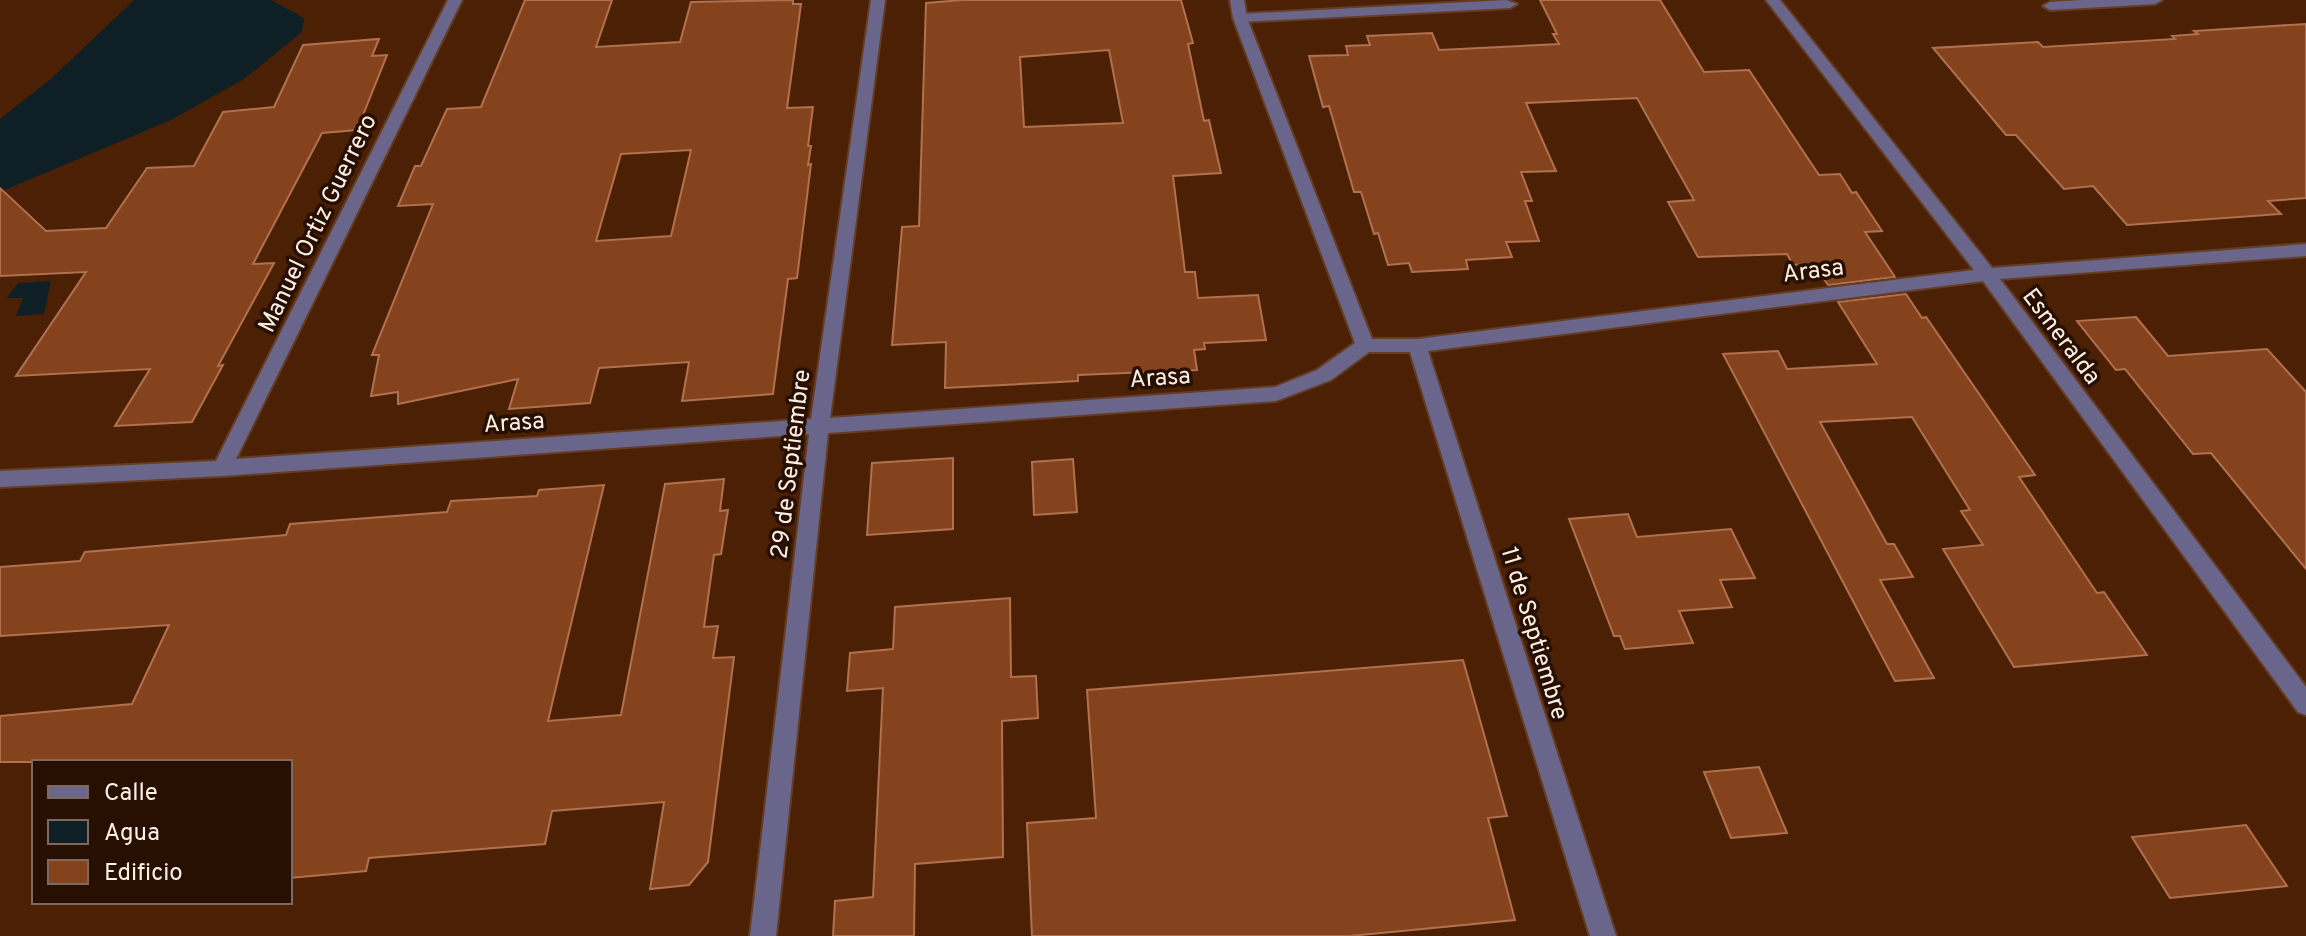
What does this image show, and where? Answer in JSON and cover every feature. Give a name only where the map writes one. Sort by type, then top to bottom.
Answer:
[{"type":"street","name":"Manuel Ortiz Guerrero","points":[[222,468],[455,0]]},
{"type":"street","name":"29 de Septiembre","points":[[763,936],[819,428],[878,0]]},
{"type":"street","points":[[1237,0],[1240,18],[1365,345]]},
{"type":"street","name":"Esmeralda","points":[[1773,0],[1987,274],[2306,705]]},
{"type":"street","points":[[2050,6],[2155,0]]},
{"type":"street","points":[[1240,18],[1510,4]]},
{"type":"street","name":"Arasa","points":[[0,479],[222,468],[1276,394],[1333,372],[1365,345],[1417,346],[1987,274],[2306,250]]},
{"type":"street","name":"11 de Septiembre","points":[[1417,346],[1603,936]]},
{"type":"water","points":[[134,0],[271,0],[304,18],[302,32],[244,79],[171,120],[0,192],[0,119],[52,78]]},
{"type":"water","points":[[51,281],[44,314],[16,316],[23,298],[7,298],[18,283]]},
{"type":"building","points":[[525,0],[612,0],[596,47],[680,42],[691,2],[793,0],[793,4],[801,4],[787,108],[813,107],[808,146],[811,146],[808,165],[811,164],[797,278],[788,279],[773,394],[682,401],[689,362],[599,368],[590,403],[509,409],[518,379],[398,404],[398,392],[371,396],[379,355],[372,355],[433,204],[398,206],[415,166],[421,166],[447,109],[481,107]],"holes":[[[691,150],[671,236],[596,241],[621,154]]]},
{"type":"building","points":[[962,0],[1181,0],[1193,43],[1188,44],[1204,121],[1209,120],[1221,173],[1173,176],[1185,272],[1195,272],[1198,298],[1258,295],[1266,340],[1204,343],[1205,349],[1194,350],[1197,370],[1078,375],[1078,381],[945,388],[946,342],[892,345],[902,227],[919,226],[926,3]],"holes":[[[1109,50],[1123,123],[1024,127],[1020,57]]]},
{"type":"building","points":[[1540,0],[1660,0],[1704,72],[1749,70],[1819,175],[1840,174],[1852,193],[1856,192],[1882,231],[1865,232],[1895,277],[1828,285],[1814,264],[1793,265],[1787,254],[1698,257],[1668,202],[1694,200],[1637,98],[1526,103],[1556,171],[1521,172],[1532,201],[1525,201],[1539,241],[1506,242],[1512,257],[1466,260],[1468,269],[1412,272],[1409,263],[1388,265],[1361,192],[1354,192],[1329,106],[1323,107],[1309,56],[1348,55],[1346,46],[1370,45],[1367,36],[1432,33],[1439,50],[1559,44]]},
{"type":"building","points":[[2306,24],[2306,198],[2268,201],[2281,214],[2127,225],[2093,186],[2064,189],[2016,135],[2006,135],[1933,48],[2038,42],[2043,47],[2175,39],[2172,36],[2198,34],[2194,31]]},
{"type":"building","points":[[379,39],[372,56],[387,55],[357,130],[322,133],[253,264],[274,263],[218,366],[223,365],[192,422],[115,426],[150,369],[16,376],[86,272],[0,276],[0,188],[46,231],[106,228],[147,168],[194,166],[223,112],[274,107],[303,45]]},
{"type":"building","points":[[1906,294],[1922,318],[1926,317],[2035,475],[2019,477],[2097,593],[2104,592],[2147,655],[2014,667],[1943,549],[1983,545],[1961,511],[1970,510],[1912,417],[1820,422],[1887,544],[1894,544],[1913,577],[1880,580],[1934,678],[1895,681],[1723,354],[1778,351],[1787,369],[1877,364],[1838,302]]},
{"type":"building","points":[[2136,317],[2168,356],[2267,349],[2306,392],[2306,569],[2211,453],[2193,454],[2125,369],[2116,370],[2077,321]]},
{"type":"building","points":[[953,458],[953,529],[867,535],[872,463]]},
{"type":"building","points":[[1073,459],[1077,512],[1034,515],[1032,462]]},
{"type":"building","points":[[724,479],[720,511],[728,510],[721,554],[714,555],[704,627],[718,626],[713,658],[734,657],[708,862],[689,885],[650,889],[664,802],[552,811],[545,844],[369,858],[366,871],[292,878],[292,760],[0,762],[0,716],[132,704],[169,625],[0,636],[0,567],[80,561],[85,552],[286,535],[290,524],[447,512],[451,501],[537,496],[539,490],[604,485],[548,721],[621,715],[665,484]]},
{"type":"building","points":[[1628,514],[1637,537],[1731,529],[1755,578],[1720,580],[1732,607],[1679,611],[1693,643],[1625,649],[1620,636],[1614,636],[1569,519]]},
{"type":"building","points":[[1010,598],[1011,677],[1036,676],[1038,718],[1002,721],[1003,857],[915,864],[914,936],[833,936],[835,901],[873,897],[883,688],[847,691],[850,653],[893,649],[895,607]]},
{"type":"building","points":[[1463,660],[1507,816],[1488,818],[1515,920],[1350,936],[1032,936],[1027,823],[1096,818],[1087,690]]},
{"type":"building","points":[[1759,767],[1787,833],[1731,838],[1704,772]]},
{"type":"building","points":[[2246,825],[2287,886],[2170,898],[2132,837]]}]
